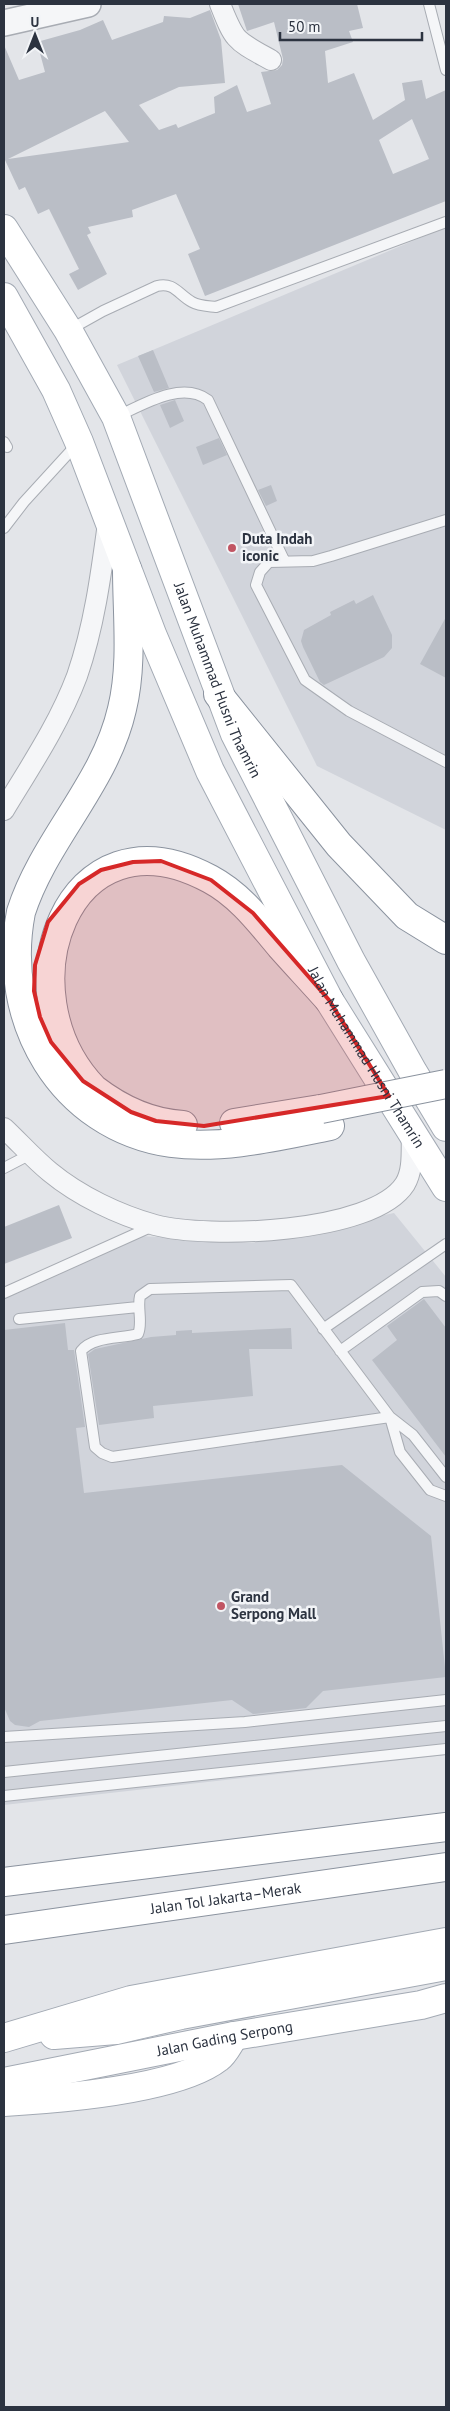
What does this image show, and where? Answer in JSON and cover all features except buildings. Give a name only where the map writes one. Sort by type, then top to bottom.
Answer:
[{"type":"main road","name":"Jalan Muhammad Husni Thamrin","points":[[4,230],[68,330],[116,417],[218,694],[255,775],[351,961],[413,1072],[446,1126]]},
{"type":"main road","name":"Jalan Muhammad Husni Thamrin","points":[[4,297],[56,390],[80,442],[127,569],[210,771],[329,1000],[446,1187]]},
{"type":"main road","points":[[127,569],[128,669],[122,708],[111,746],[31,885],[20,913],[12,966],[14,998],[22,1028],[36,1054],[54,1080],[78,1102],[110,1123],[139,1136],[171,1143],[200,1145],[254,1140],[446,1084]]},
{"type":"main road","points":[[218,694],[339,845],[407,916],[446,940]]},
{"type":"main road","points":[[329,1000],[253,913],[238,900],[211,880],[162,861],[133,862],[102,870],[80,884],[62,902],[48,922],[38,944],[34,991],[40,1017],[52,1042],[83,1081],[105,1098],[131,1112],[156,1121],[195,1125],[326,1118],[446,1103]]},
{"type":"main road","points":[[4,1882],[446,1827]]},
{"type":"main road","name":"Jalan Tol Jakarta–Merak","points":[[4,1930],[446,1867]]},
{"type":"main road","points":[[4,2038],[131,2000],[446,1942]]},
{"type":"main road","name":"Jalan Gading Serpong","points":[[4,2038],[116,2030],[181,2015],[446,1966]]},
{"type":"main road","name":"Jalan Gading Serpong","points":[[4,2082],[234,2036],[421,2005],[446,1998]]},
{"type":"main road","points":[[4,2102],[45,2100],[138,2086],[187,2074],[219,2057],[234,2036]]},
{"type":"street","points":[[4,23],[84,4]]},
{"type":"street","points":[[220,4],[232,33],[239,42],[271,60]]},
{"type":"street","points":[[4,810],[44,744],[76,677],[90,632],[100,584],[109,518]]},
{"type":"street","points":[[4,1128],[50,1173],[83,1194],[156,1225],[238,1231],[283,1229],[326,1223],[374,1210],[386,1203],[404,1185],[410,1172],[412,1132]]},
{"type":"lane","points":[[429,4],[446,70]]},
{"type":"lane","points":[[68,330],[103,311],[157,286],[165,284],[175,287],[192,302],[204,306],[216,306],[446,222]]},
{"type":"lane","points":[[116,417],[163,395],[201,394],[208,400],[284,560]]},
{"type":"lane","points":[[4,528],[24,502],[80,442]]},
{"type":"lane","points":[[446,520],[313,561],[284,560],[269,562],[260,572],[256,585],[305,680],[349,711],[446,762]]},
{"type":"lane","points":[[4,1168],[31,1154]]},
{"type":"lane","points":[[4,1293],[156,1225]]},
{"type":"lane","points":[[323,1329],[446,1244]]},
{"type":"lane","points":[[390,1417],[112,1457],[102,1453],[95,1447],[81,1351],[85,1346],[94,1342],[138,1334],[140,1328],[138,1307],[140,1296],[150,1289],[291,1285],[390,1417],[414,1435],[446,1477]]},
{"type":"lane","points":[[340,1351],[422,1292],[439,1291],[446,1296]]},
{"type":"lane","points":[[18,1320],[138,1307]]},
{"type":"lane","points":[[390,1417],[400,1452],[430,1490],[446,1496]]},
{"type":"lane","points":[[4,1737],[245,1722],[446,1700]]},
{"type":"lane","points":[[4,1772],[446,1726]]},
{"type":"lane","points":[[5,1792],[446,1749]]},
{"type":"highlighted area","points":[[161,861],[211,880],[253,913],[329,1000],[389,1096],[204,1126],[156,1121],[131,1112],[83,1081],[51,1042],[40,1017],[34,991],[35,965],[48,922],[79,884],[101,870],[133,862]]},
{"type":"shaded area","name":"Duta Indah iconic","points":[[446,227],[446,830],[317,766],[117,365]]},
{"type":"shaded area","points":[[394,1213],[446,1277],[446,1755],[4,1805],[4,1292],[141,1236],[252,1243]]},
{"type":"place","name":"Duta Indah iconic","points":[[232,548]]},
{"type":"place","name":"Grand Serpong Mall","points":[[221,1606]]}]
